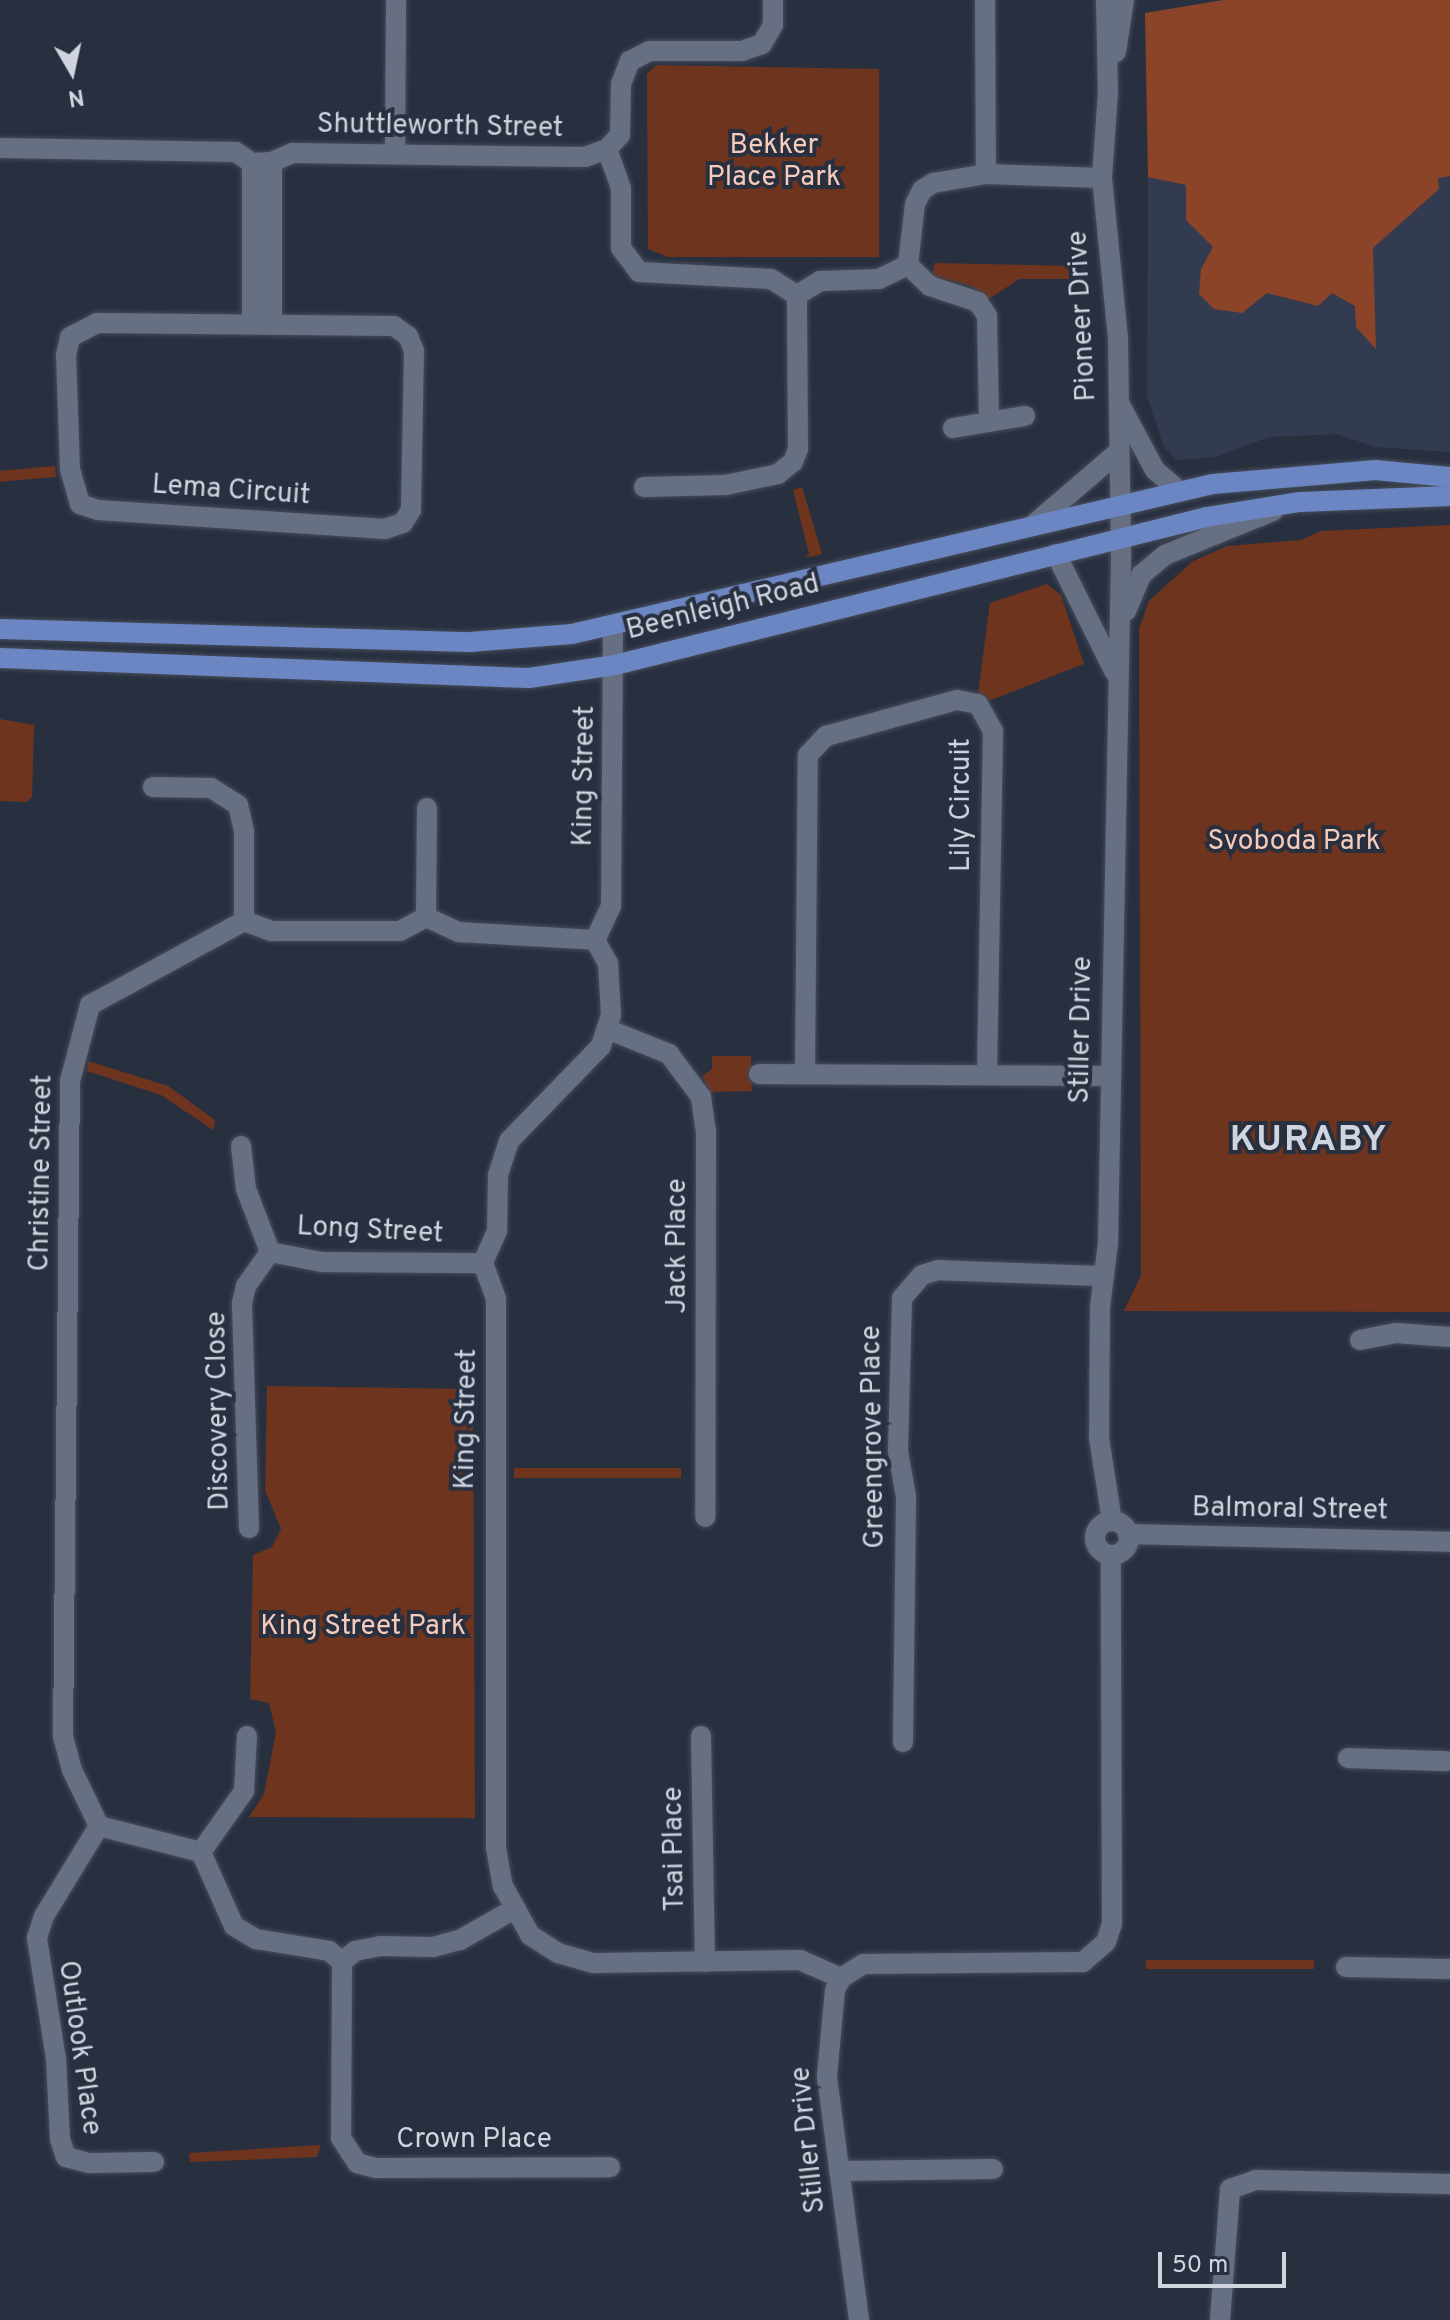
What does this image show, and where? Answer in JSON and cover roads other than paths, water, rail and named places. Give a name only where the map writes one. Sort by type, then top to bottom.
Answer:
[{"type":"main road","name":"Beenleigh Road","points":[[1,628],[470,642],[613,627],[1178,490],[1375,470],[1450,477]]},
{"type":"main road","name":"Beenleigh Road","points":[[0,658],[480,679],[529,678],[615,665],[1120,537],[1300,502],[1450,496]]},
{"type":"street","points":[[395,154],[396,0]]},
{"type":"street","points":[[773,0],[773,25],[762,44],[742,51],[650,51],[630,61],[621,84],[620,135],[607,149],[621,188],[621,248],[639,272],[771,279],[797,295]]},
{"type":"street","points":[[985,0],[986,174]]},
{"type":"street","name":"Pioneer Drive","points":[[1106,0],[1108,92],[1102,178],[1118,337],[1116,454],[1120,537]]},
{"type":"street","name":"Pioneer Drive","points":[[1108,92],[1124,0]]},
{"type":"street","points":[[0,148],[236,152],[262,163],[262,323]]},
{"type":"street","name":"Shuttleworth Street","points":[[262,163],[292,153],[585,157],[607,149]]},
{"type":"street","points":[[908,265],[915,204],[922,190],[954,178],[986,174],[1102,178]]},
{"type":"street","points":[[797,295],[820,281],[879,279],[908,265]]},
{"type":"street","points":[[908,265],[930,286],[978,302],[987,316],[989,422]]},
{"type":"street","points":[[644,487],[726,485],[778,474],[793,462],[798,449],[797,295]]},
{"type":"street","name":"Lema Circuit","points":[[97,323],[262,323],[394,326],[408,336],[414,351],[411,510],[403,523],[385,529],[98,510],[80,504],[70,469],[70,337],[97,323]]},
{"type":"street","points":[[1117,399],[1155,470],[1178,490]]},
{"type":"street","points":[[953,428],[1025,416]]},
{"type":"street","points":[[1034,524],[1116,454]]},
{"type":"street","points":[[1116,652],[1130,594],[1155,563],[1197,539],[1300,502]]},
{"type":"street","name":"Stiller Drive","points":[[1120,537],[1099,1438],[1120,1528]]},
{"type":"street","points":[[1056,554],[1115,675]]},
{"type":"street","name":"King Street","points":[[595,940],[611,906],[613,627]]},
{"type":"street","name":"Lily Circuit","points":[[805,1072],[808,755],[826,736],[957,700],[978,704],[993,731],[987,1074]]},
{"type":"street","points":[[153,787],[211,788],[238,805],[244,831],[244,921],[272,931],[400,931],[426,917]]},
{"type":"street","points":[[426,917],[427,808]]},
{"type":"street","points":[[426,917],[458,932],[595,940],[608,963],[611,984],[607,1029],[584,1067],[509,1141],[498,1175],[497,1231],[483,1263]]},
{"type":"street","name":"Christine Street","points":[[99,1826],[72,1770],[63,1736],[74,1049],[90,1005],[244,921]]},
{"type":"street","name":"Jack Place","points":[[607,1029],[669,1054],[701,1097],[706,1131],[705,1517]]},
{"type":"street","points":[[759,1074],[1109,1076]]},
{"type":"street","name":"Long Street","points":[[241,1146],[246,1189],[270,1252],[322,1262],[483,1263]]},
{"type":"street","name":"Discovery Close","points":[[249,1528],[242,1303],[246,1286],[270,1252]]},
{"type":"street","name":"King Street","points":[[483,1263],[496,1299],[496,1848],[503,1886],[530,1935],[558,1953],[594,1963],[800,1960],[841,1978]]},
{"type":"street","name":"Greengrove Place","points":[[903,1742],[906,1497],[898,1451],[902,1298],[922,1275],[938,1270],[1104,1276]]},
{"type":"street","points":[[1360,1340],[1396,1333],[1450,1337]]},
{"type":"street","points":[[1103,1524],[1120,1528],[1125,1549],[1111,1555],[1099,1549],[1095,1535],[1103,1524]]},
{"type":"street","name":"Balmoral Street","points":[[1120,1528],[1450,1542]]},
{"type":"street","points":[[841,1978],[863,1964],[1104,1960],[1112,1924],[1111,1555]]},
{"type":"street","points":[[201,1852],[244,1791],[247,1736]]},
{"type":"street","name":"Tsai Place","points":[[701,1736],[705,1962]]},
{"type":"street","points":[[1348,1758],[1449,1761]]},
{"type":"street","points":[[99,1826],[201,1852]]},
{"type":"street","name":"Outlook Place","points":[[99,1826],[44,1916],[37,1938],[56,2059],[60,2139],[66,2157],[89,2163],[154,2162]]},
{"type":"street","points":[[201,1852],[234,1926],[256,1939],[329,1951],[342,1962],[355,1951],[380,1946],[433,1947],[460,1940],[516,1908]]},
{"type":"street","name":"Crown Place","points":[[342,1962],[344,2149],[357,2163],[376,2168],[610,2167]]},
{"type":"street","points":[[1346,1967],[1450,1969]]},
{"type":"street","name":"Stiller Drive","points":[[841,1978],[833,2000],[827,2076],[859,2320]]},
{"type":"street","points":[[839,2171],[993,2169]]},
{"type":"street","points":[[1220,2320],[1230,2189],[1256,2180],[1450,2184]]},
{"type":"district","name":"KURABY","points":[[1309,1142]]},
{"type":"park label","name":"Bekker Place Park","points":[[774,162]]},
{"type":"park label","name":"Svoboda Park","points":[[1294,842]]},
{"type":"park label","name":"King Street Park","points":[[363,1627]]}]
